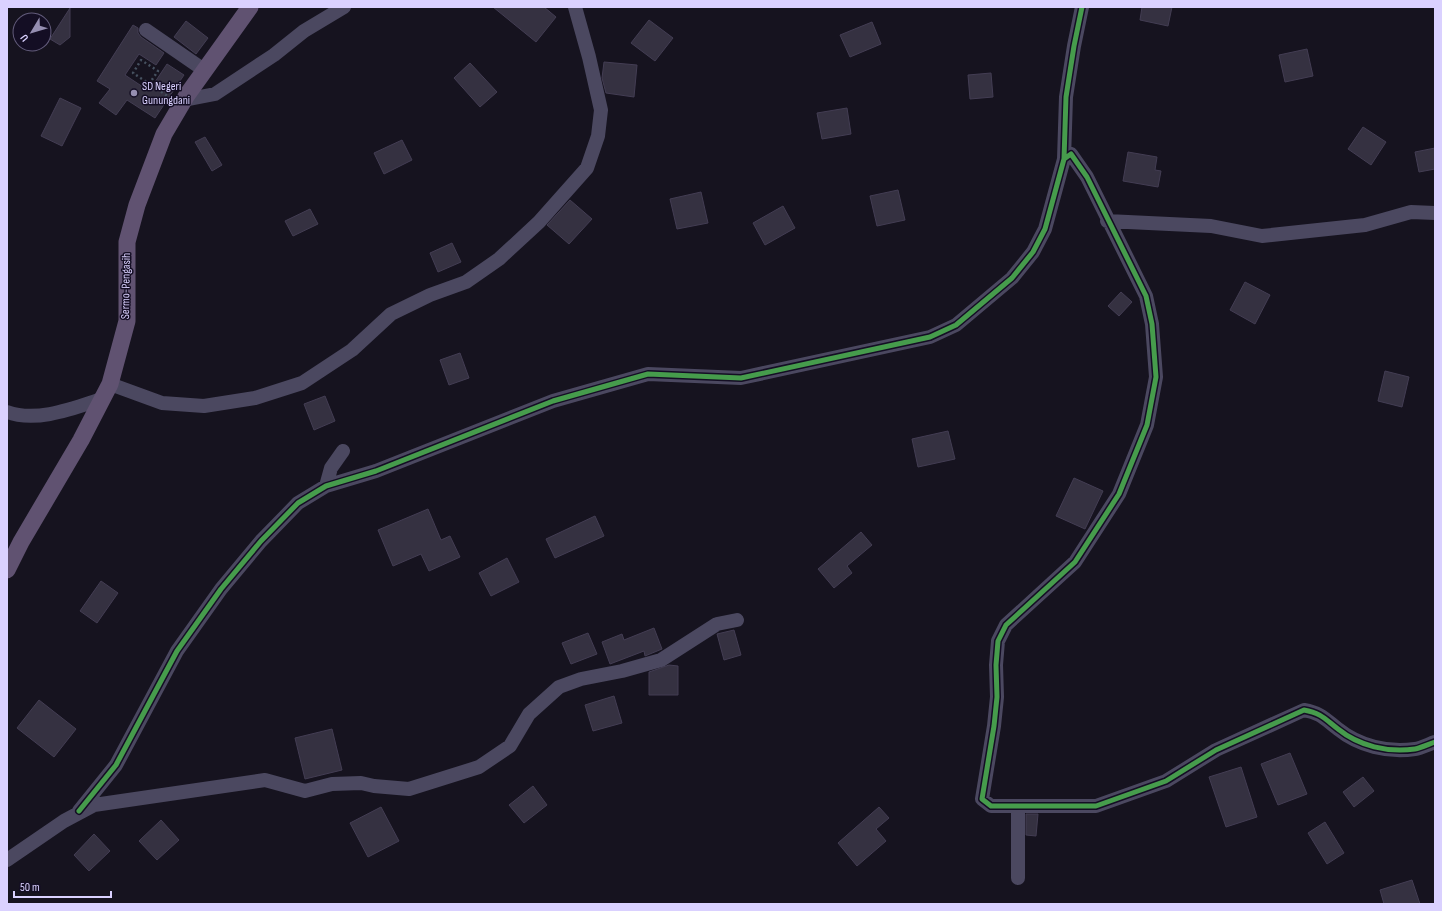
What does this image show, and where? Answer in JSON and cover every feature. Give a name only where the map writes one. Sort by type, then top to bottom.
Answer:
[{"type":"main road","name":"Sermo-Pengasih","points":[[7,570],[21,542],[81,440],[106,391],[127,322],[127,242],[137,205],[177,99],[204,70],[250,7]]},
{"type":"street","points":[[177,99],[215,94],[274,55],[304,30],[344,7]]},
{"type":"street","points":[[7,412],[36,415],[77,406],[106,391],[162,403],[204,406],[255,398],[302,383],[352,350],[390,314],[430,295],[466,282],[499,259],[539,222],[587,168],[598,136],[601,110],[590,57],[575,7]]},
{"type":"street","points":[[79,811],[116,765],[177,651],[221,589],[261,541],[298,503],[326,486],[376,471],[553,401],[648,374],[742,378],[930,337],[956,325],[1012,278],[1033,252],[1045,229],[1064,159],[1066,96],[1082,7]]},
{"type":"street","points":[[146,30],[204,70]]},
{"type":"street","points":[[1064,159],[1071,154],[1087,177],[1107,221],[1138,278],[1146,296],[1152,324],[1156,377],[1146,425],[1120,494],[1075,562],[1006,625],[998,641],[996,665],[997,697],[994,726],[982,799],[991,806],[1096,806],[1166,781],[1216,750],[1304,710],[1315,712],[1326,718],[1338,730],[1375,748],[1415,749],[1435,742]]},
{"type":"street","points":[[1107,221],[1210,226],[1262,236],[1364,225],[1411,212],[1435,213]]},
{"type":"street","points":[[326,486],[331,468],[343,451]]},
{"type":"street","points":[[7,860],[79,811],[94,804],[265,780],[305,790],[332,784],[361,783],[374,786],[409,789],[479,767],[510,746],[529,714],[559,687],[581,679],[622,671],[661,660],[717,624],[737,620]]},
{"type":"street","points":[[1018,807],[1018,878]]},
{"type":"path","points":[[149,84],[158,71],[141,60],[133,73],[149,84],[177,99]]},
{"type":"building","points":[[493,7],[544,7],[556,17],[536,42]]},
{"type":"building","points":[[1142,7],[1172,7],[1168,26],[1140,20]]},
{"type":"building","points":[[70,8],[70,37],[60,45],[52,40],[52,36]]},
{"type":"building","points":[[649,20],[673,38],[655,61],[631,43]]},
{"type":"building","points":[[186,21],[208,38],[196,54],[174,37]]},
{"type":"building","points":[[872,22],[881,44],[850,57],[840,35]]},
{"type":"building","points":[[133,25],[138,28],[138,33],[141,37],[164,53],[156,65],[139,54],[125,75],[149,91],[167,64],[184,75],[155,118],[127,100],[116,115],[99,103],[110,89],[97,81]]},
{"type":"building","points":[[1307,49],[1313,76],[1285,82],[1279,55]]},
{"type":"building","points":[[604,62],[637,65],[634,97],[606,93],[602,78]]},
{"type":"building","points":[[470,63],[497,92],[480,107],[454,78]]},
{"type":"building","points":[[991,73],[993,97],[970,99],[968,75]]},
{"type":"building","points":[[60,98],[81,108],[62,146],[41,136]]},
{"type":"building","points":[[847,108],[851,134],[822,139],[817,113]]},
{"type":"building","points":[[1363,127],[1386,142],[1371,165],[1348,149]]},
{"type":"building","points":[[205,137],[222,165],[212,171],[195,142]]},
{"type":"building","points":[[402,140],[412,160],[384,174],[374,153]]},
{"type":"building","points":[[1435,148],[1435,169],[1419,172],[1415,152]]},
{"type":"building","points":[[1128,152],[1157,157],[1155,170],[1161,171],[1158,187],[1123,181]]},
{"type":"building","points":[[898,190],[905,220],[877,226],[870,196]]},
{"type":"building","points":[[701,192],[708,223],[677,229],[670,199]]},
{"type":"building","points":[[570,200],[592,219],[569,244],[547,225]]},
{"type":"building","points":[[783,206],[795,228],[765,245],[753,223]]},
{"type":"building","points":[[310,209],[318,224],[293,236],[285,221]]},
{"type":"building","points":[[452,243],[461,262],[438,272],[430,253]]},
{"type":"building","points":[[1245,282],[1270,295],[1255,324],[1230,310]]},
{"type":"building","points":[[1121,292],[1132,302],[1119,316],[1108,306]]},
{"type":"building","points":[[460,353],[469,378],[449,385],[440,360]]},
{"type":"building","points":[[1385,371],[1409,377],[1402,407],[1378,401]]},
{"type":"building","points":[[325,396],[335,421],[314,430],[304,404]]},
{"type":"building","points":[[948,431],[955,459],[918,467],[912,439]]},
{"type":"building","points":[[1074,478],[1103,491],[1085,529],[1056,516]]},
{"type":"building","points":[[428,509],[441,540],[450,536],[460,557],[429,571],[421,554],[393,566],[378,530]]},
{"type":"building","points":[[595,516],[604,536],[555,558],[546,539]]},
{"type":"building","points":[[861,532],[872,545],[847,566],[852,573],[834,588],[818,569]]},
{"type":"building","points":[[507,558],[519,582],[491,596],[479,573]]},
{"type":"building","points":[[101,581],[118,593],[97,623],[80,611]]},
{"type":"building","points":[[654,628],[662,649],[645,656],[644,651],[610,664],[602,642],[622,634],[624,640]]},
{"type":"building","points":[[734,630],[741,655],[724,660],[717,634]]},
{"type":"building","points":[[588,633],[597,654],[571,664],[562,643]]},
{"type":"building","points":[[669,665],[678,666],[678,695],[649,695],[649,672]]},
{"type":"building","points":[[614,696],[622,723],[593,731],[585,705]]},
{"type":"building","points":[[39,700],[76,729],[54,757],[17,728]]},
{"type":"building","points":[[332,729],[342,770],[305,779],[295,738]]},
{"type":"building","points":[[1290,753],[1307,794],[1278,805],[1261,764]]},
{"type":"building","points":[[1241,767],[1257,817],[1226,827],[1209,777]]},
{"type":"building","points":[[1363,777],[1374,791],[1354,807],[1343,792]]},
{"type":"building","points":[[533,786],[547,805],[524,823],[509,805]]},
{"type":"building","points":[[381,807],[399,841],[368,857],[350,823]]},
{"type":"building","points":[[879,807],[889,818],[876,829],[886,841],[857,866],[838,843]]},
{"type":"building","points":[[1026,814],[1038,814],[1036,836],[1026,835]]},
{"type":"building","points":[[161,820],[179,840],[157,860],[139,841]]},
{"type":"building","points":[[1325,822],[1344,853],[1327,864],[1308,833]]},
{"type":"building","points":[[94,834],[110,851],[89,871],[74,855]]},
{"type":"building","points":[[1412,880],[1420,904],[1384,904],[1380,890]]},
{"type":"cycle path","points":[[79,811],[116,765],[177,651],[221,589],[261,541],[298,503],[326,486],[376,471],[553,401],[648,374],[741,378],[930,337],[956,325],[1012,278],[1033,252],[1045,229],[1064,159],[1066,97],[1082,7]]},
{"type":"cycle path","points":[[1064,159],[1071,154],[1087,177],[1146,296],[1152,324],[1156,377],[1147,425],[1119,494],[1075,562],[1006,625],[998,641],[996,665],[997,697],[994,726],[982,799],[991,806],[1096,806],[1166,781],[1216,750],[1304,710],[1310,711],[1326,719],[1346,735],[1355,740],[1374,747],[1405,750],[1435,742]]},
{"type":"place","name":"SD Negeri Gunungdani","points":[[134,93]]}]
